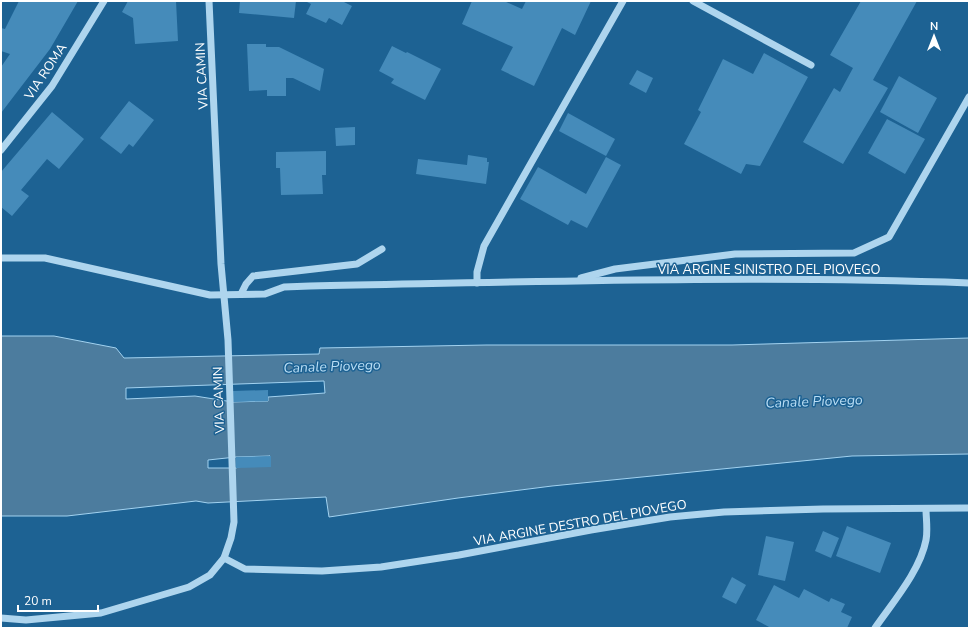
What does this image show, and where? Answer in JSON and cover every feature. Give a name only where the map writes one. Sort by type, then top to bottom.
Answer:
[{"type":"street","name":"VIA ROMA","points":[[1,150],[52,86],[104,1]]},
{"type":"street","name":"VIA CAMIN","points":[[1,618],[26,620],[101,613],[189,587],[210,575],[224,558],[231,538],[234,522],[228,340],[221,264],[209,1]]},
{"type":"street","points":[[477,283],[477,272],[484,246],[623,1]]},
{"type":"street","points":[[693,1],[811,64]]},
{"type":"street","name":"VIA ARGINE SINISTRO DEL PIOVEGO","points":[[569,281],[615,269],[735,254],[854,253],[889,237],[969,97]]},
{"type":"street","points":[[241,294],[246,284],[253,276],[357,264],[382,249]]},
{"type":"street","name":"VIA ARGINE SINISTRO DEL PIOVEGO","points":[[1,258],[45,258],[210,295],[265,294],[284,287],[569,281],[752,280],[969,283]]},
{"type":"street","name":"VIA ARGINE DESTRO DEL PIOVEGO","points":[[224,558],[245,569],[322,571],[380,567],[459,555],[591,530],[670,517],[724,512],[823,509],[969,508]]},
{"type":"street","points":[[875,628],[908,580],[919,561],[926,539],[926,509]]},
{"type":"water","name":"Canale Piovego","points":[[1,336],[54,336],[116,348],[124,358],[319,354],[320,348],[486,345],[732,345],[969,338],[969,454],[852,456],[552,486],[329,517],[326,497],[208,503],[196,501],[67,516],[1,516]],"holes":[[[324,381],[325,393],[268,397],[268,401],[233,402],[195,396],[126,399],[126,388]],[[270,456],[236,468],[208,468],[208,460]]]},
{"type":"building","points":[[19,1],[78,1],[50,49],[1,113],[1,67],[10,54],[1,51],[1,28],[5,29]]},
{"type":"building","points":[[128,1],[176,1],[178,41],[135,44],[133,18],[122,12]]},
{"type":"building","points":[[240,1],[296,1],[294,18],[239,13]]},
{"type":"building","points":[[305,1],[342,1],[352,6],[342,25],[329,18],[326,23],[306,14],[311,4]]},
{"type":"building","points":[[472,1],[504,1],[522,9],[526,1],[591,1],[575,35],[562,28],[534,86],[501,70],[513,47],[462,24]]},
{"type":"building","points":[[861,1],[917,1],[873,80],[888,88],[843,164],[803,142],[834,88],[840,92],[853,68],[830,55]]},
{"type":"building","points":[[247,44],[266,44],[266,47],[279,47],[324,69],[320,91],[293,78],[286,78],[286,96],[267,96],[267,90],[249,91]]},
{"type":"building","points":[[392,46],[441,69],[425,100],[391,83],[394,79],[379,71]]},
{"type":"building","points":[[764,53],[808,77],[760,166],[746,164],[741,174],[684,144],[701,112],[698,110],[723,59],[753,74]]},
{"type":"building","points":[[637,70],[653,78],[646,93],[629,84]]},
{"type":"building","points":[[899,76],[937,98],[918,133],[880,112]]},
{"type":"building","points":[[129,101],[154,120],[133,147],[129,144],[121,154],[100,138]]},
{"type":"building","points":[[52,112],[84,139],[59,169],[47,159],[21,190],[29,196],[12,216],[1,207],[1,172]]},
{"type":"building","points":[[568,113],[615,139],[606,156],[559,131]]},
{"type":"building","points":[[887,119],[925,139],[905,174],[868,153]]},
{"type":"building","points":[[355,127],[355,145],[336,146],[335,128]]},
{"type":"building","points":[[326,151],[326,175],[322,175],[323,194],[281,195],[280,168],[276,168],[276,152]]},
{"type":"building","points":[[468,155],[487,158],[487,162],[489,162],[486,184],[416,174],[418,159],[467,165]]},
{"type":"building","points":[[606,157],[621,165],[587,228],[571,220],[568,225],[520,199],[538,167],[586,194]]},
{"type":"building","points":[[268,390],[268,401],[233,402],[233,391]]},
{"type":"building","points":[[271,456],[271,467],[236,468],[236,457]]},
{"type":"building","points":[[847,526],[891,543],[880,573],[836,556]]},
{"type":"building","points":[[823,531],[839,538],[831,558],[815,551]]},
{"type":"building","points":[[766,536],[794,542],[785,581],[758,575]]},
{"type":"building","points":[[732,577],[746,585],[736,604],[722,597]]},
{"type":"building","points":[[774,585],[799,598],[804,589],[829,602],[831,598],[845,604],[841,612],[852,617],[847,628],[771,628],[756,620]]}]
